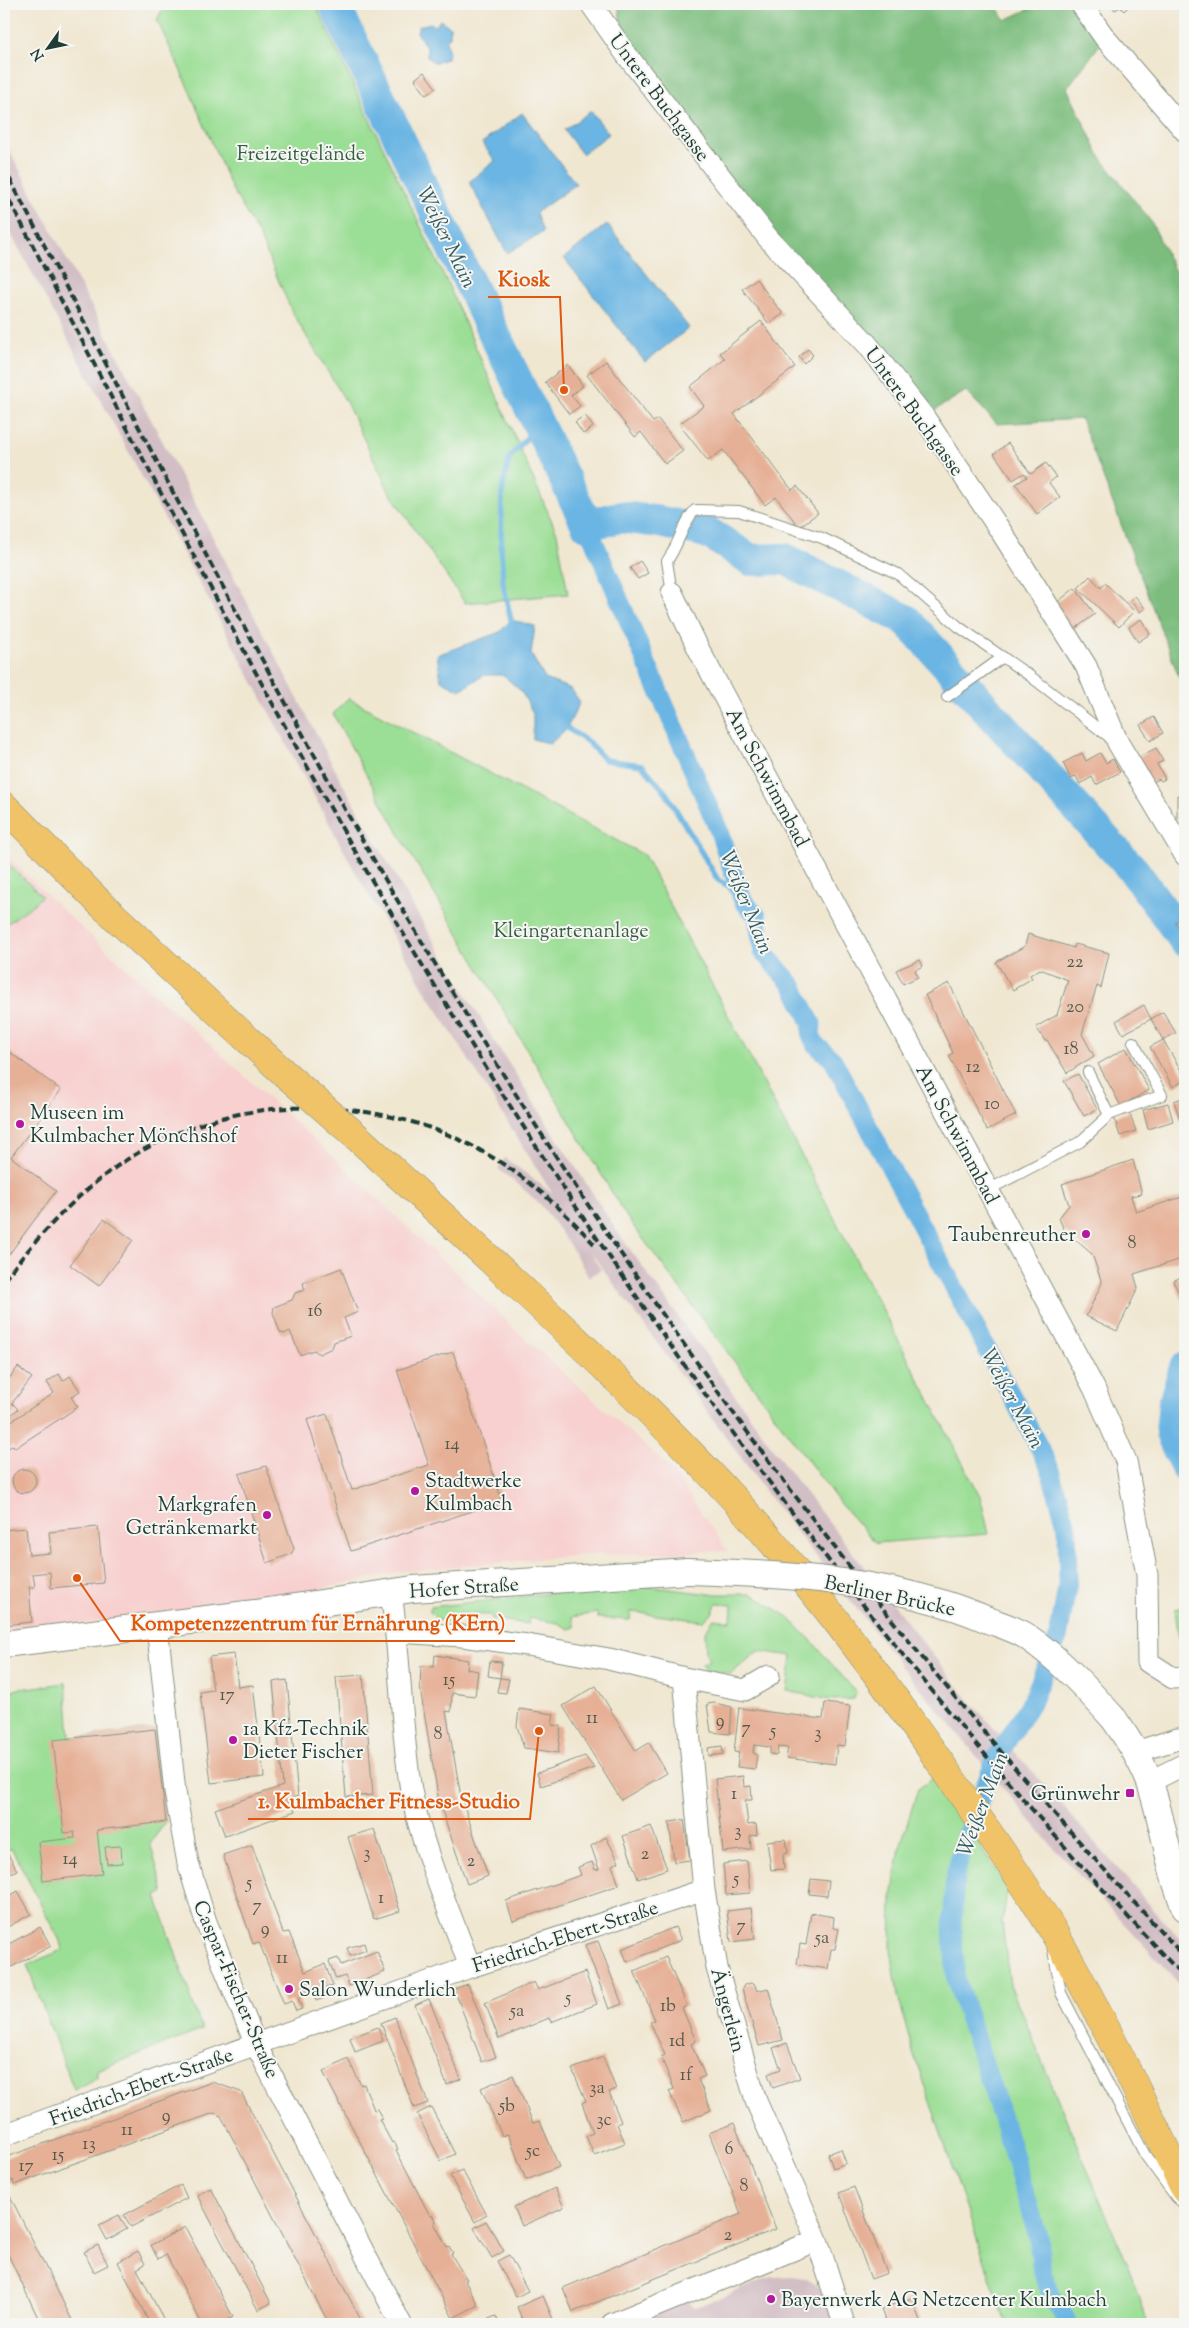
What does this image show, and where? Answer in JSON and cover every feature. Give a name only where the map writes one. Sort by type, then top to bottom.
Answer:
[{"type":"highway","points":[[4,806],[100,903],[602,1363],[734,1499],[813,1594],[928,1744],[1048,1922],[1092,2000],[1185,2190]]},
{"type":"street","name":"Untere Buchgasse","points":[[591,4],[626,54],[768,238],[866,344],[924,417],[1007,541],[1086,666],[1118,744],[1185,855]]},
{"type":"street","points":[[1081,4],[1105,38],[1185,131]]},
{"type":"street","name":"Am Schwimmbad","points":[[672,593],[708,665],[1094,1388],[1126,1461],[1147,1575],[1148,1662],[1173,1678],[1185,1678]]},
{"type":"street","name":"Hofer Straße","points":[[4,1644],[157,1626],[413,1590],[688,1571]]},
{"type":"street","name":"Berliner Brücke","points":[[688,1571],[755,1573],[849,1583],[955,1606],[1025,1635],[1073,1673],[1114,1719],[1136,1752],[1149,1782],[1168,1857],[1185,1908]]},
{"type":"street","points":[[391,1593],[397,1632],[402,1719],[412,1792],[430,1858],[470,1967]]},
{"type":"street","name":"Caspar-Fischer-Straße","points":[[157,1626],[175,1792],[188,1863],[206,1922],[256,2045],[401,2324]]},
{"type":"street","name":"Hofer Straße","points":[[397,1632],[462,1636],[527,1645],[609,1659],[684,1678],[745,1690],[769,1676]]},
{"type":"street","name":"Ängerlein","points":[[684,1678],[704,1890],[717,1968],[756,2101],[817,2240],[844,2324]]},
{"type":"street","points":[[1136,1752],[1177,1739],[1185,1739]]},
{"type":"street","points":[[1149,1782],[1185,1764]]},
{"type":"street","name":"Friedrich-Ebert-Straße","points":[[4,2135],[470,1967],[704,1890]]},
{"type":"street","points":[[612,2324],[817,2240]]},
{"type":"lane","points":[[672,593],[667,561],[676,548],[688,518],[695,510],[739,511],[822,538],[898,574],[958,627],[1003,657],[1118,744]]},
{"type":"lane","points":[[947,697],[1003,657]]},
{"type":"lane","points":[[988,1190],[1080,1142],[1109,1115],[1162,1095],[1133,1042]]},
{"type":"lane","points":[[1088,1072],[1109,1115]]},
{"type":"lane","points":[[1048,1922],[1061,1993],[1145,2155],[1176,2197],[1185,2204]]},
{"type":"shaded area","points":[[4,140],[340,779],[421,920],[496,1044],[619,1234],[797,1482],[962,1692],[1185,1945],[1185,1990],[1046,1839],[907,1673],[772,1500],[589,1250],[601,1270],[589,1277],[567,1241],[541,1205],[498,1169],[505,1158],[552,1193],[428,995],[357,875],[4,221]]},
{"type":"shaded area","points":[[4,853],[66,913],[330,1154],[531,1344],[670,1468],[728,1551],[584,1555],[398,1572],[281,1597],[4,1634]]},
{"type":"shaded area","name":"Bayernwerk AG Netzcenter Kulmbach","points":[[791,2276],[806,2278],[817,2285],[826,2298],[836,2324],[628,2324],[688,2300],[694,2308],[771,2277]]},
{"type":"green space","name":"Freizeitgelände","points":[[165,4],[315,4],[447,282],[557,533],[568,594],[465,603],[390,493],[345,400],[292,312],[259,235],[232,189],[157,20]]},
{"type":"green space","points":[[618,4],[995,4],[1005,20],[1040,4],[1081,4],[1105,38],[1067,88],[1099,155],[1152,223],[1185,293],[1185,693],[1081,419],[997,424],[966,391],[924,417],[626,54]]},
{"type":"green space","name":"Kleingartenanlage","points":[[348,698],[644,855],[980,1496],[989,1534],[876,1543],[841,1505],[626,1216],[403,841],[333,714]]},
{"type":"green space","points":[[4,860],[42,896],[4,926]]},
{"type":"green space","points":[[615,1586],[654,1587],[710,1594],[752,1594],[787,1616],[809,1638],[856,1692],[854,1699],[830,1700],[787,1691],[792,1656],[758,1651],[731,1674],[705,1670],[701,1663],[709,1661],[706,1653],[705,1631],[714,1619],[731,1621],[732,1605],[716,1604],[713,1612],[704,1621],[631,1612],[630,1620],[598,1618],[597,1613],[572,1617],[575,1627],[569,1629],[558,1623],[529,1618],[528,1624],[492,1619],[491,1615],[459,1614],[457,1622],[438,1620],[430,1612],[430,1607]]},
{"type":"green space","points":[[1185,1607],[1185,1646],[1180,1647],[1175,1609]]},
{"type":"green space","points":[[66,1683],[70,1738],[155,1729],[166,1822],[150,1843],[164,1893],[156,1896],[202,2030],[97,2070],[97,2077],[74,2090],[27,1965],[62,1950],[60,1941],[12,1849],[4,1850],[4,1691]]},
{"type":"green space","points":[[934,1777],[1008,1888],[1002,1923],[1010,1985],[1129,2269],[1148,2324],[1006,2324],[912,2049],[898,1996],[891,1949],[892,1898],[900,1847],[918,1789]]},
{"type":"water","points":[[440,20],[450,27],[450,37],[446,40],[449,54],[446,59],[435,63],[427,57],[427,48],[417,33],[419,26],[431,23],[435,27]]},
{"type":"water","points":[[591,111],[609,134],[582,154],[564,130]]},
{"type":"water","points":[[522,113],[576,184],[536,213],[543,232],[507,253],[469,182],[495,161],[482,143]]},
{"type":"water","points":[[607,224],[689,328],[645,362],[564,258]]},
{"type":"water","points":[[511,620],[535,626],[531,654],[545,679],[571,689],[580,702],[567,728],[550,744],[533,739],[533,713],[521,691],[503,675],[484,675],[460,690],[441,680],[437,655],[500,632]]},
{"type":"building","points":[[1110,4],[1125,4],[1128,7],[1124,11],[1120,7],[1115,10]]},
{"type":"building","points":[[424,72],[436,88],[426,95],[415,79]]},
{"type":"building","points":[[756,279],[783,314],[769,324],[742,289]]},
{"type":"building","points":[[761,321],[795,367],[734,414],[792,490],[797,486],[818,513],[799,527],[776,497],[765,505],[723,450],[708,461],[679,424],[704,406],[690,387],[725,359],[720,353]]},
{"type":"building","points":[[808,349],[813,355],[804,364],[799,357]]},
{"type":"building","points":[[606,361],[653,422],[658,419],[683,451],[665,464],[641,432],[635,437],[587,375]]},
{"type":"building","points":[[568,365],[583,386],[571,395],[580,406],[569,414],[545,382]]},
{"type":"building","points":[[585,415],[593,427],[583,434],[575,422]]},
{"type":"building","points":[[1008,443],[1031,474],[1046,463],[1056,477],[1049,483],[1060,497],[1037,514],[1016,484],[1027,477],[1024,473],[1013,480],[994,454]]},
{"type":"building","points":[[640,561],[648,573],[638,579],[630,568]]},
{"type":"building","points":[[1090,576],[1101,588],[1105,583],[1134,611],[1119,627],[1078,588]]},
{"type":"building","points":[[1075,588],[1095,614],[1071,632],[1055,604]]},
{"type":"building","points":[[1135,596],[1145,608],[1140,612],[1130,600]]},
{"type":"building","points":[[1141,619],[1150,634],[1138,642],[1129,627]]},
{"type":"building","points":[[1154,717],[1163,733],[1150,741],[1140,725]]},
{"type":"building","points":[[1156,748],[1163,761],[1157,764],[1165,779],[1161,781],[1159,779],[1146,786],[1133,760]]},
{"type":"building","points":[[1082,753],[1086,761],[1100,753],[1106,763],[1113,759],[1120,772],[1096,785],[1092,777],[1080,784],[1076,776],[1071,779],[1063,763]]},
{"type":"building","points":[[1177,795],[1185,795],[1185,831],[1177,831]]},
{"type":"building","points":[[1185,918],[1185,935],[1175,922]]},
{"type":"building","points":[[1028,934],[1074,948],[1075,944],[1109,953],[1101,988],[1097,986],[1082,1034],[1094,1056],[1067,1073],[1047,1040],[1045,1041],[1036,1027],[1057,1015],[1068,980],[1040,969],[1030,975],[1032,978],[1013,990],[996,962],[1025,946]]},
{"type":"building","points":[[920,960],[923,966],[915,970],[918,977],[903,984],[896,970]]},
{"type":"building","points":[[949,983],[1016,1115],[987,1130],[949,1056],[953,1053],[925,995]]},
{"type":"building","points":[[1144,1005],[1151,1019],[1123,1034],[1116,1021]]},
{"type":"building","points":[[1163,1012],[1176,1033],[1163,1040],[1151,1019]]},
{"type":"building","points":[[1163,1040],[1185,1077],[1185,1080],[1173,1087],[1150,1047]]},
{"type":"building","name":"Museen im Kulmbacher Mönchshof","points":[[4,1048],[61,1090],[11,1157],[56,1191],[4,1261]]},
{"type":"building","points":[[1126,1048],[1149,1090],[1121,1106],[1098,1064]]},
{"type":"building","points":[[1078,1074],[1097,1109],[1084,1116],[1064,1081]]},
{"type":"building","points":[[1185,1097],[1185,1117],[1180,1119],[1174,1101]]},
{"type":"building","points":[[1168,1103],[1173,1121],[1148,1129],[1143,1110]]},
{"type":"building","points":[[1129,1112],[1136,1131],[1120,1136],[1114,1117]]},
{"type":"building","points":[[1133,1160],[1142,1194],[1131,1196],[1136,1212],[1185,1196],[1185,1258],[1134,1274],[1138,1288],[1117,1331],[1086,1316],[1102,1283],[1092,1254],[1064,1230],[1059,1218],[1069,1205],[1062,1184]]},
{"type":"building","points":[[104,1219],[133,1240],[99,1286],[70,1265]]},
{"type":"building","points":[[341,1268],[358,1312],[344,1318],[351,1336],[334,1342],[332,1348],[319,1354],[314,1350],[300,1355],[290,1331],[284,1334],[280,1332],[273,1313],[274,1307],[292,1300],[295,1293],[305,1290],[303,1283]]},
{"type":"building","points":[[1185,1275],[1185,1305],[1173,1281]]},
{"type":"building","points":[[453,1352],[502,1501],[351,1551],[307,1420],[327,1414],[352,1490],[429,1465],[397,1370]]},
{"type":"building","points":[[18,1367],[32,1378],[12,1403],[18,1409],[4,1421],[4,1385]]},
{"type":"building","points":[[59,1374],[63,1381],[70,1376],[80,1391],[71,1397],[78,1407],[15,1448],[13,1445],[4,1451],[4,1426],[54,1393],[47,1382]]},
{"type":"building","points":[[266,1466],[294,1549],[291,1554],[267,1563],[239,1474]]},
{"type":"building","points":[[24,1469],[33,1472],[36,1481],[33,1490],[24,1493],[15,1490],[12,1481],[15,1472]]},
{"type":"building","points":[[98,1527],[104,1583],[51,1588],[50,1572],[33,1574],[35,1587],[29,1587],[32,1622],[4,1625],[4,1587],[8,1586],[4,1559],[4,1530],[26,1528],[29,1555],[51,1553],[49,1532]]},
{"type":"building","points":[[234,1654],[238,1687],[253,1685],[264,1777],[211,1783],[200,1692],[213,1690],[209,1657]]},
{"type":"building","points":[[435,1655],[468,1660],[467,1669],[478,1671],[475,1696],[452,1693],[451,1712],[446,1711],[461,1797],[488,1876],[467,1884],[439,1802],[420,1688],[421,1666],[434,1667]]},
{"type":"building","points":[[490,1661],[502,1662],[500,1678],[488,1676]]},
{"type":"building","points":[[363,1675],[373,1795],[346,1797],[336,1677]]},
{"type":"building","points":[[500,1678],[509,1679],[506,1693],[497,1692]]},
{"type":"building","points":[[287,1680],[298,1796],[291,1798],[295,1811],[225,1836],[215,1809],[283,1786],[273,1682]]},
{"type":"building","points":[[596,1686],[636,1751],[649,1743],[667,1773],[621,1800],[563,1706]]},
{"type":"building","points":[[714,1703],[732,1707],[730,1734],[711,1732],[707,1704]]},
{"type":"building","points":[[825,1703],[850,1706],[845,1746],[837,1745],[835,1764],[786,1758],[788,1748],[778,1747],[777,1755],[770,1754],[770,1747],[754,1745],[753,1753],[757,1754],[755,1769],[737,1767],[739,1753],[734,1752],[739,1708],[823,1719]]},
{"type":"building","points":[[519,1709],[554,1714],[552,1725],[561,1726],[558,1753],[524,1748],[517,1726]]},
{"type":"building","points":[[155,1729],[166,1822],[97,1830],[102,1874],[43,1881],[38,1842],[75,1838],[74,1832],[64,1833],[53,1740]]},
{"type":"building","points":[[722,1746],[723,1754],[709,1756],[708,1748]]},
{"type":"building","points":[[585,1756],[594,1768],[541,1786],[537,1773]]},
{"type":"building","points":[[743,1776],[744,1787],[751,1786],[752,1800],[745,1800],[748,1825],[756,1824],[757,1835],[750,1836],[751,1849],[723,1852],[715,1779]]},
{"type":"building","points":[[684,1820],[690,1860],[674,1862],[669,1822]]},
{"type":"building","points":[[651,1826],[667,1869],[638,1879],[623,1836]]},
{"type":"building","points":[[374,1829],[400,1911],[374,1919],[348,1837]]},
{"type":"building","points":[[606,1837],[619,1862],[612,1865],[619,1885],[513,1921],[506,1901],[581,1875],[578,1867],[592,1862],[595,1870],[599,1869],[591,1846]]},
{"type":"building","points":[[786,1839],[788,1853],[783,1854],[784,1869],[771,1870],[767,1841]]},
{"type":"building","points":[[252,1845],[283,1933],[289,1932],[305,1972],[325,1964],[333,1986],[326,1988],[329,1996],[316,2001],[313,1992],[298,1998],[302,2009],[296,2011],[292,2001],[284,2004],[259,1942],[253,1944],[223,1855]]},
{"type":"building","points":[[121,1846],[122,1863],[107,1864],[105,1847]]},
{"type":"building","points":[[8,1854],[17,1870],[4,1877],[4,1856]]},
{"type":"building","points":[[747,1861],[750,1893],[726,1895],[723,1864]]},
{"type":"building","points":[[811,1879],[829,1881],[827,1896],[809,1894]]},
{"type":"building","points":[[18,1891],[31,1914],[4,1929],[4,1899]]},
{"type":"building","points":[[751,1908],[755,1939],[731,1942],[727,1911]]},
{"type":"building","points":[[811,1913],[834,1917],[833,1928],[839,1929],[835,1949],[831,1949],[828,1969],[797,1964],[800,1944],[806,1945]]},
{"type":"building","points":[[40,1927],[51,1946],[4,1971],[4,1954],[8,1952],[5,1946]]},
{"type":"building","points":[[675,1927],[681,1940],[627,1962],[622,1949]]},
{"type":"building","points":[[598,1941],[622,2004],[609,2009],[585,1945]]},
{"type":"building","points":[[364,1943],[366,1950],[350,1956],[347,1948]]},
{"type":"building","points":[[377,1951],[385,1972],[349,1986],[345,1976],[336,1979],[329,1961],[338,1958],[341,1965]]},
{"type":"building","points":[[666,1957],[687,2006],[682,2008],[696,2041],[691,2044],[705,2076],[698,2079],[711,2110],[683,2122],[669,2091],[674,2089],[661,2057],[665,2055],[650,2022],[655,2020],[634,1971]]},
{"type":"building","points":[[585,1972],[597,2004],[551,2022],[549,2018],[499,2039],[485,2003],[534,1982],[538,1990]]},
{"type":"building","points":[[751,1983],[755,1985],[757,1991],[768,1988],[783,2040],[759,2046],[742,1989],[744,1985]]},
{"type":"building","points":[[468,1984],[496,2057],[482,2062],[454,1989]]},
{"type":"building","points":[[429,1999],[461,2079],[447,2085],[415,2005]]},
{"type":"building","points":[[395,2017],[428,2103],[414,2108],[381,2023]]},
{"type":"building","points":[[378,2027],[383,2041],[355,2052],[350,2038]]},
{"type":"building","points":[[787,2043],[800,2078],[773,2088],[768,2074],[781,2069],[773,2048]]},
{"type":"building","points":[[603,2057],[616,2089],[609,2092],[621,2122],[617,2124],[625,2143],[594,2155],[586,2136],[593,2133],[582,2103],[586,2101],[572,2069]]},
{"type":"building","points":[[348,2059],[361,2085],[364,2084],[374,2110],[377,2109],[382,2118],[379,2119],[392,2143],[394,2142],[398,2149],[396,2150],[430,2216],[432,2215],[436,2222],[434,2223],[447,2247],[449,2246],[453,2253],[451,2254],[467,2280],[465,2281],[478,2305],[453,2318],[323,2072]]},
{"type":"building","points":[[513,2075],[533,2123],[540,2121],[559,2167],[526,2180],[508,2134],[502,2136],[481,2088]]},
{"type":"building","points":[[212,2082],[241,2092],[362,2322],[357,2324],[329,2324],[221,2116],[214,2113],[14,2185],[13,2180],[5,2186],[74,2324],[41,2324],[4,2246],[4,2158]]},
{"type":"building","points":[[431,2107],[455,2154],[441,2161],[417,2114]]},
{"type":"building","points":[[734,2123],[776,2229],[573,2312],[563,2288],[741,2214],[709,2133]]},
{"type":"building","points":[[841,2149],[846,2163],[833,2168],[828,2154]]},
{"type":"building","points":[[462,2170],[487,2215],[475,2222],[450,2176]]},
{"type":"building","points":[[181,2185],[187,2198],[131,2227],[124,2215]]},
{"type":"building","points":[[854,2187],[887,2273],[871,2279],[839,2193]]},
{"type":"building","points":[[211,2188],[271,2303],[258,2310],[197,2195]]},
{"type":"building","points":[[555,2188],[564,2207],[522,2226],[514,2207]]},
{"type":"building","points":[[119,2215],[127,2229],[107,2240],[99,2225]]},
{"type":"building","points":[[486,2221],[504,2251],[492,2258],[474,2228]]},
{"type":"building","points":[[185,2227],[233,2317],[220,2324],[202,2324],[166,2254],[158,2259],[151,2245]]},
{"type":"building","points":[[98,2245],[108,2265],[94,2272],[84,2252]]},
{"type":"building","points":[[138,2251],[145,2264],[137,2269],[166,2324],[150,2324],[118,2262]]},
{"type":"building","points":[[509,2255],[528,2291],[516,2297],[497,2261]]},
{"type":"building","points":[[543,2296],[555,2324],[524,2324],[517,2307]]},
{"type":"building","points":[[912,2298],[921,2324],[886,2324],[881,2309]]},
{"type":"building","points":[[496,2316],[499,2324],[482,2324],[481,2322]]},
{"type":"waterway","name":"Weißer Main","points":[[334,4],[587,525],[620,517],[661,522],[707,532],[751,560],[785,559],[906,620],[1134,871],[1185,941]]},
{"type":"waterway","points":[[511,620],[503,584],[501,547],[502,492],[509,458],[538,425]]},
{"type":"waterway","name":"Weißer Main","points":[[587,525],[717,826],[743,901],[757,916],[763,952],[793,986],[812,1024],[811,1035],[816,1045],[833,1060],[1048,1464],[1067,1527],[1068,1583],[1058,1638],[1032,1701],[995,1760],[966,1837],[955,1876],[952,1926],[956,1980],[1003,2121],[1038,2236],[1042,2273],[1056,2304],[1069,2324]]},
{"type":"waterway","points":[[567,728],[588,742],[605,760],[642,765],[666,793],[718,880],[740,893]]},
{"type":"waterway","name":"Weißer Main","points":[[1185,1368],[1174,1403],[1171,1433],[1185,1465]]},
{"type":"railway","points":[[4,168],[202,547],[355,828],[493,1058],[581,1194],[673,1328],[768,1460],[867,1589],[970,1715],[1076,1838],[1185,1957]]},
{"type":"railway","points":[[4,190],[198,564],[298,750],[403,933],[489,1072],[578,1209],[670,1344],[766,1477],[865,1607],[968,1734],[1074,1858],[1185,1978]]},
{"type":"railway","points":[[4,1280],[47,1229],[78,1197],[131,1157],[175,1134],[198,1125],[221,1118],[269,1109],[318,1108],[360,1111],[399,1119],[436,1130],[471,1145],[504,1164],[535,1187],[594,1244]]},
{"type":"place","name":"Kiosk","points":[[564,390]]},
{"type":"place","name":"Museen im Kulmbacher Mönchshof","points":[[20,1124]]},
{"type":"place","name":"Taubenreuther","points":[[1086,1234]]},
{"type":"place","name":"Stadtwerke Kulmbach","points":[[415,1491]]},
{"type":"place","name":"Markgrafen Getränkemarkt","points":[[267,1515]]},
{"type":"place","name":"Kompetenzzentrum für Ernährung (KErn)","points":[[77,1578]]},
{"type":"place","name":"1. Kulmbacher Fitness-Studio","points":[[539,1731]]},
{"type":"place","name":"1a Kfz-Technik Dieter Fischer","points":[[233,1740]]},
{"type":"place","name":"Grünwehr","points":[[1130,1793]]},
{"type":"place","name":"Salon Wunderlich","points":[[289,1989]]},
{"type":"place","name":"Bayernwerk AG Netzcenter Kulmbach","points":[[771,2299]]}]
